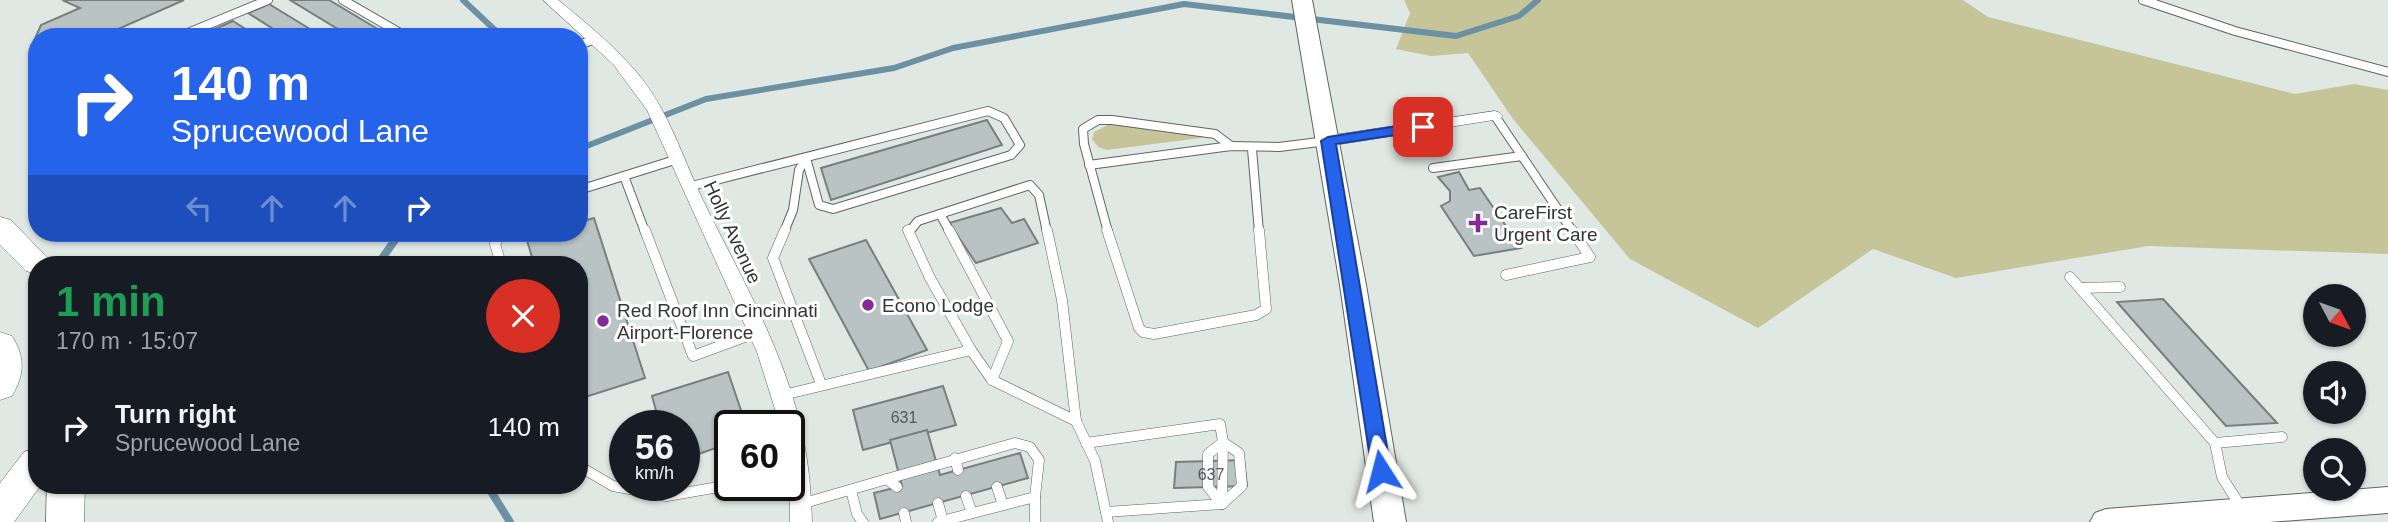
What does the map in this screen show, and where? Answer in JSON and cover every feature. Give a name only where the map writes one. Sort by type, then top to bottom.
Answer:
[{"type":"highway","points":[[0,227],[29,256]]},
{"type":"highway","points":[[0,344],[6,358],[0,387]]},
{"type":"highway","points":[[0,512],[28,474]]},
{"type":"highway","points":[[65,522],[66,494]]},
{"type":"main road","points":[[1302,0],[1328,141],[1390,522]]},
{"type":"main road","points":[[2106,522],[2228,516],[2388,500]]},
{"type":"street","name":"Holly Avenue","points":[[550,0],[575,28]]},
{"type":"street","name":"Holly Avenue","points":[[588,43],[637,82],[652,103],[688,187],[758,332],[783,396],[785,410]]},
{"type":"street","points":[[1328,141],[1495,116]]},
{"type":"street","name":"Holly Avenue","points":[[800,522],[801,503]]},
{"type":"lane","points":[[200,28],[268,0]]},
{"type":"lane","points":[[343,0],[391,28]]},
{"type":"lane","points":[[2143,0],[2235,31],[2388,72]]},
{"type":"lane","points":[[688,187],[988,111],[997,111],[1003,115],[1020,145],[1011,155],[833,209],[819,205],[806,158]]},
{"type":"lane","points":[[1495,116],[1590,257],[1506,275]]},
{"type":"lane","points":[[1231,146],[1215,134],[1112,120],[1098,120],[1085,126],[1082,133],[1099,201],[1126,291],[1139,328],[1143,332],[1154,334],[1261,314],[1267,305],[1252,149]]},
{"type":"lane","points":[[1089,165],[1231,146],[1252,149],[1291,147],[1328,141]]},
{"type":"lane","points":[[1433,169],[1522,156]]},
{"type":"lane","points":[[806,158],[799,170],[793,209],[773,258],[821,384]]},
{"type":"lane","points":[[588,187],[678,159]]},
{"type":"lane","points":[[624,176],[693,356],[758,332]]},
{"type":"lane","points":[[1076,421],[992,380],[971,350],[930,278],[908,230],[918,221],[1030,185],[1039,195],[1062,300],[1076,421],[1095,461],[1107,517],[1222,504],[1242,486],[1239,453],[1223,442]]},
{"type":"lane","points":[[940,214],[1008,341],[992,380]]},
{"type":"lane","points":[[2070,277],[2215,443],[2215,464],[2226,486],[2228,516]]},
{"type":"lane","points":[[2080,289],[2120,287]]},
{"type":"lane","points":[[783,396],[821,384],[836,383],[971,350]]},
{"type":"lane","points":[[1086,443],[1220,424],[1223,442],[1222,504]]},
{"type":"lane","points":[[2215,443],[2282,437]]},
{"type":"lane","points":[[1222,504],[1208,487],[1208,454],[1223,442]]},
{"type":"lane","points":[[801,503],[955,458],[987,456],[1014,443],[1030,447],[1039,460],[1035,522]]},
{"type":"lane","points":[[955,458],[958,470]]},
{"type":"lane","points":[[588,471],[613,486],[667,496],[714,488]]},
{"type":"lane","points":[[887,479],[897,487]]},
{"type":"lane","points":[[997,487],[1003,505]]},
{"type":"lane","points":[[851,490],[857,514],[863,522]]},
{"type":"lane","points":[[966,496],[972,513]]},
{"type":"lane","points":[[938,503],[940,521],[1035,497]]},
{"type":"shaded area","points":[[1404,0],[1963,0],[1988,17],[2295,94],[2354,84],[2388,90],[2388,254],[2148,246],[1956,278],[1873,249],[1758,328],[1630,259],[1513,119],[1468,53],[1431,56],[1396,49],[1410,13]]},
{"type":"shaded area","points":[[1110,124],[1208,137],[1107,150],[1098,147],[1092,139],[1094,132]]},
{"type":"building","points":[[184,0],[120,28],[40,28],[41,25],[80,8],[64,1]]},
{"type":"building","points":[[290,0],[329,0],[376,28],[336,28]]},
{"type":"building","points":[[269,4],[308,28],[272,28],[248,13]]},
{"type":"building","points":[[233,21],[244,28],[217,28]]},
{"type":"building","points":[[987,120],[1002,145],[831,200],[821,168]]},
{"type":"building","points":[[1459,172],[1469,190],[1480,188],[1521,248],[1474,256],[1441,206],[1450,201],[1450,191],[1438,177]]},
{"type":"building","points":[[1001,208],[1012,223],[1024,219],[1038,243],[976,263],[949,223]]},
{"type":"building","name":"Red Roof Inn Cincinnati Airport-Florence","points":[[594,218],[645,378],[588,396],[588,256],[532,256],[527,242],[588,242],[588,220]]},
{"type":"building","name":"Econo Lodge","points":[[866,240],[927,350],[869,371],[809,259]]},
{"type":"building","points":[[2163,299],[2277,423],[2226,426],[2117,302]]},
{"type":"building","points":[[728,372],[741,410],[714,410],[714,449],[700,453],[700,410],[656,410],[652,396]]},
{"type":"building","points":[[943,386],[956,425],[863,450],[853,410]]},
{"type":"building","points":[[927,430],[940,475],[1020,453],[1028,478],[880,519],[874,493],[902,486],[890,440]]},
{"type":"building","points":[[1244,460],[1247,486],[1174,488],[1176,462]]},
{"type":"waterway","points":[[463,0],[493,28]]},
{"type":"waterway","points":[[588,145],[706,99],[894,68],[953,48],[1184,4],[1456,36],[1519,16],[1538,0]]},
{"type":"waterway","points":[[384,256],[394,242]]},
{"type":"waterway","points":[[493,494],[510,522]]},
{"type":"place","name":"CareFirst Urgent Care","points":[[1478,223]]},
{"type":"place","name":"Econo Lodge","points":[[868,305]]},
{"type":"place","name":"Red Roof Inn Cincinnati Airport-Florence","points":[[603,321]]},
{"type":"route","points":[[1381,471],[1328,141],[1423,127]]}]
